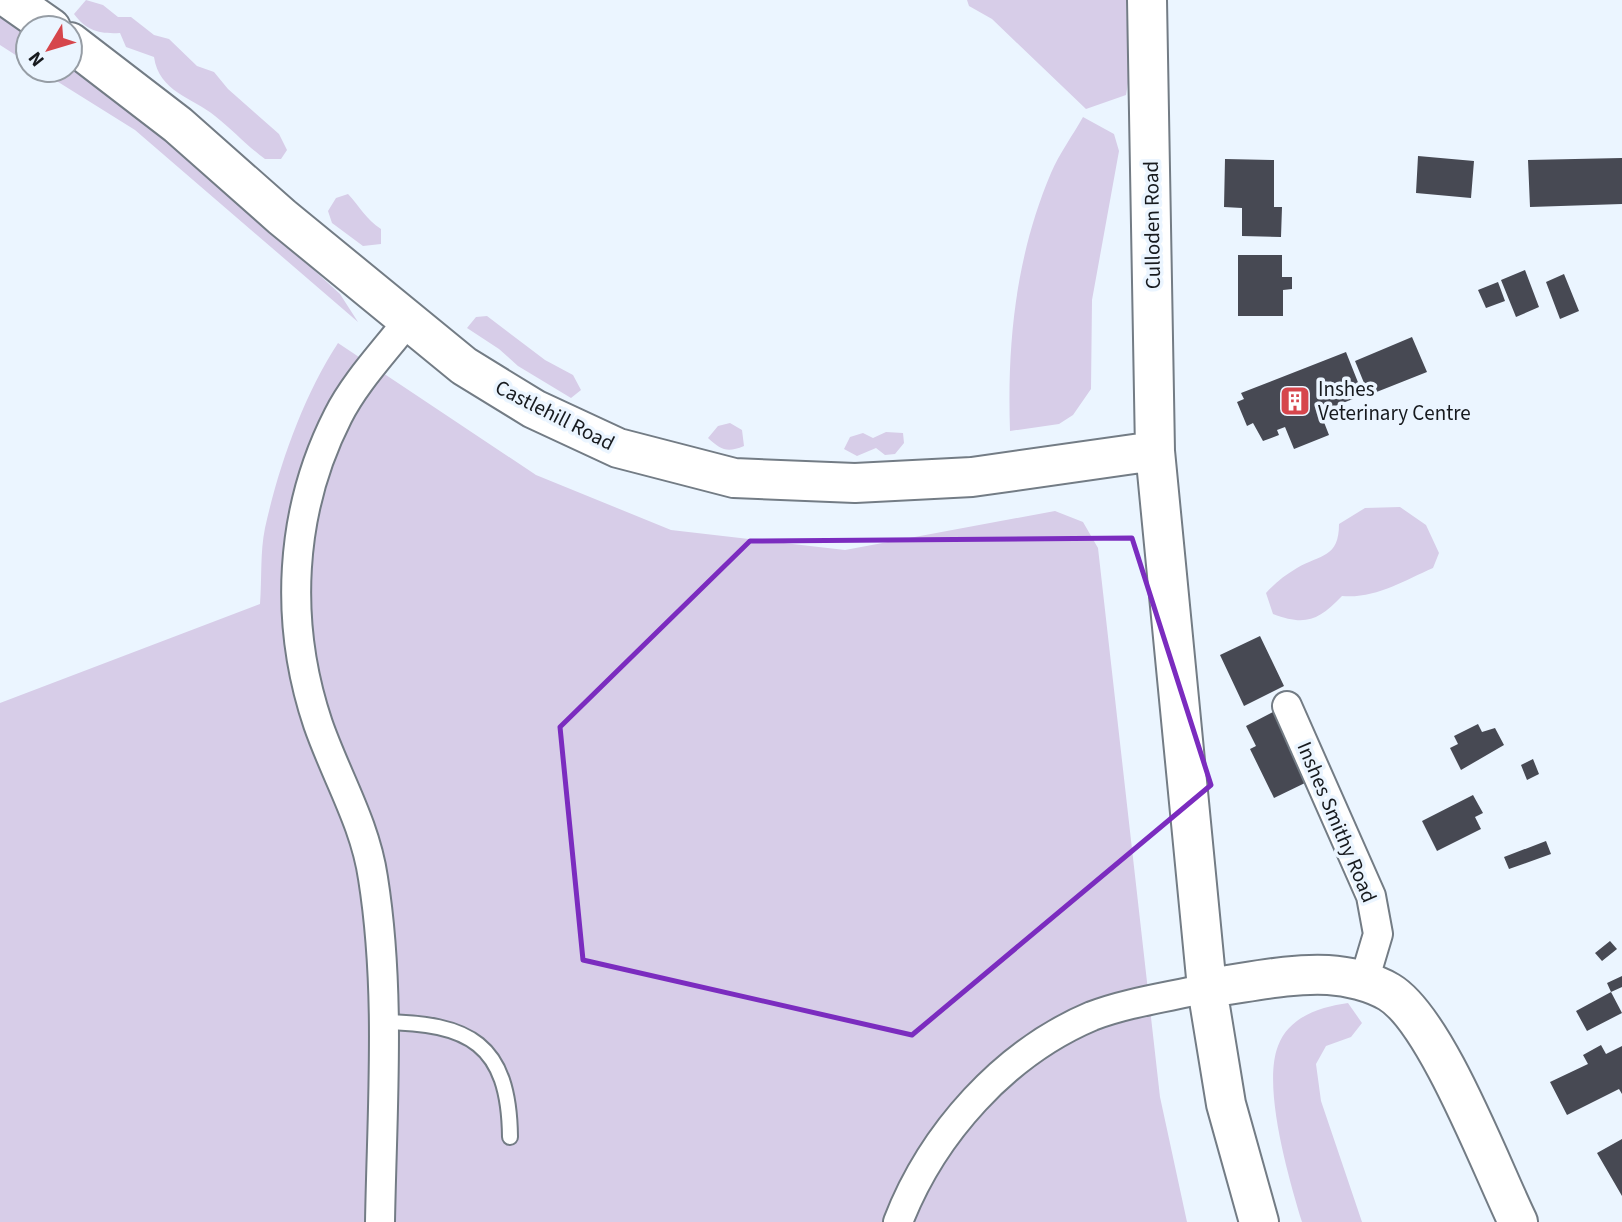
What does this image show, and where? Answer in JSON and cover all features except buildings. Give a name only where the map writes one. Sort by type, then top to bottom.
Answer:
[{"type":"main road","points":[[11,0],[31,14]]},
{"type":"main road","name":"Culloden Road","points":[[1147,0],[1155,451],[1207,988],[1226,1104],[1259,1222]]},
{"type":"main road","name":"Castlehill Road","points":[[84,53],[178,125],[407,322],[464,366],[534,409],[618,448],[734,478],[855,483],[972,477],[1155,451]]},
{"type":"main road","points":[[1207,988],[1293,976],[1331,975],[1364,981],[1391,993],[1416,1018],[1435,1046],[1518,1222]]},
{"type":"street","points":[[380,1222],[381,939],[373,876],[361,828],[322,735],[305,686],[298,643],[295,566],[306,500],[338,414],[407,322]]},
{"type":"street","name":"Inshes Smithy Road","points":[[1287,706],[1371,896],[1378,934],[1364,981]]},
{"type":"street","points":[[898,1222],[935,1149],[975,1099],[1029,1052],[1092,1017],[1121,1007],[1207,988]]},
{"type":"lane","points":[[382,1022],[426,1023],[469,1036],[488,1054],[502,1081],[509,1107],[510,1137]]},
{"type":"highlighted area","points":[[1132,538],[1211,785],[912,1035],[583,960],[560,727],[750,541]]},
{"type":"shaded area","points":[[86,0],[103,5],[118,17],[131,17],[154,35],[169,39],[197,66],[214,72],[228,89],[279,134],[287,150],[281,159],[265,159],[206,109],[169,86],[157,69],[154,57],[126,47],[120,33],[106,33],[89,28],[84,24],[84,14],[74,14]]},
{"type":"shaded area","points":[[967,0],[1126,0],[1129,77],[1126,95],[1086,109],[992,19],[969,6]]},
{"type":"shaded area","points":[[0,4],[14,16],[14,54],[0,45]]},
{"type":"shaded area","points":[[84,64],[179,146],[340,294],[358,322],[135,130],[61,84],[84,84]]},
{"type":"shaded area","points":[[1083,117],[1114,134],[1119,151],[1092,300],[1091,389],[1073,415],[1059,424],[1010,431],[1012,332],[1029,236],[1051,173]]},
{"type":"shaded area","points":[[348,194],[381,229],[381,244],[363,246],[332,223],[328,211],[336,198]]},
{"type":"shaded area","points":[[487,316],[545,360],[573,375],[581,390],[571,398],[518,366],[499,349],[467,328],[476,317]]},
{"type":"shaded area","points":[[338,343],[536,475],[671,530],[845,550],[1055,511],[1083,522],[1098,548],[1160,1097],[1187,1222],[0,1222],[0,703],[260,604],[263,537],[277,480],[303,409]]},
{"type":"shaded area","points":[[730,423],[742,430],[744,446],[724,449],[708,438],[718,426]]},
{"type":"shaded area","points":[[886,432],[903,433],[904,443],[895,454],[885,455],[876,448],[857,456],[844,449],[850,437],[863,433],[873,438]]},
{"type":"shaded area","points":[[1400,507],[1426,525],[1439,553],[1433,568],[1377,592],[1342,596],[1326,611],[1310,619],[1294,620],[1273,614],[1266,593],[1288,573],[1327,554],[1336,543],[1339,524],[1365,508]]},
{"type":"shaded area","points":[[1348,1003],[1362,1023],[1351,1037],[1326,1046],[1316,1064],[1321,1101],[1362,1222],[1302,1222],[1279,1133],[1273,1085],[1274,1064],[1283,1036],[1298,1020],[1317,1010]]},
{"type":"place","name":"Inshes Veterinary Centre","points":[[1295,401]]}]
